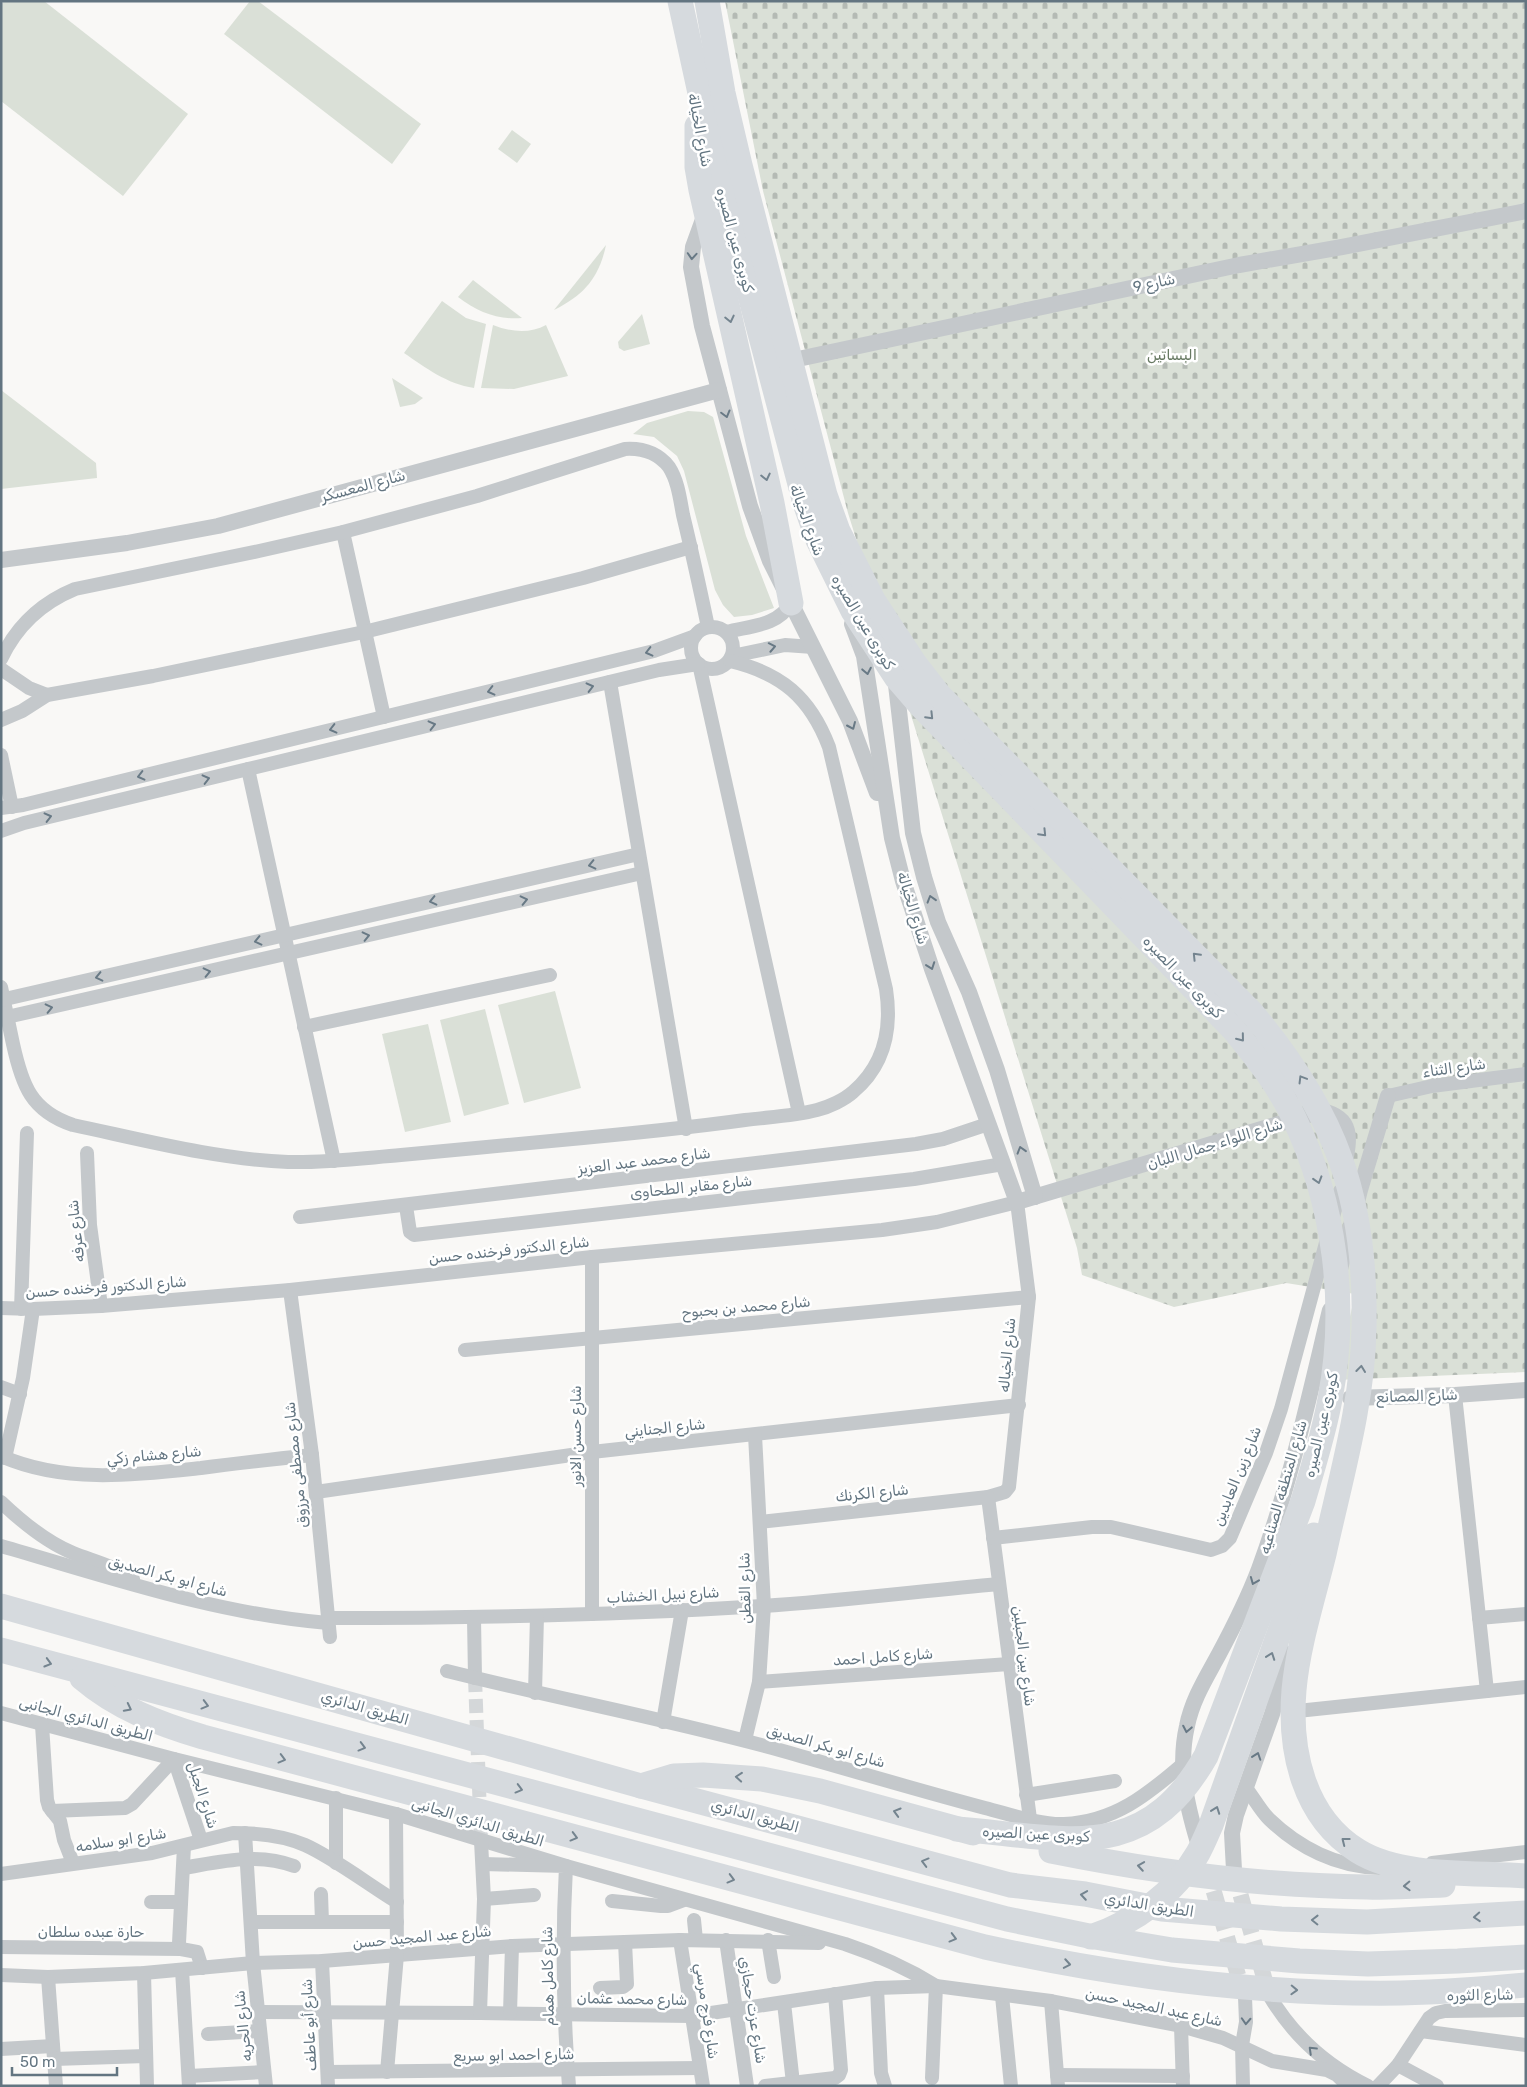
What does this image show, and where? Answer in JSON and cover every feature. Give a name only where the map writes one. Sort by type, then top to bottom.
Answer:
[{"type":"highway","name":"كوبرى عين الصيره","points":[[680,1],[717,170],[805,503],[818,540],[853,611],[896,677],[922,707],[1235,1031],[1258,1059],[1294,1117],[1309,1154],[1319,1184],[1334,1254],[1338,1300],[1335,1363],[1330,1398],[1314,1465],[1299,1510],[1206,1756],[1193,1779],[1176,1799],[1156,1815],[1133,1828],[1108,1837],[1082,1840],[957,1829]]},
{"type":"highway","name":"كوبرى عين الصيره","points":[[707,1],[723,93],[815,459],[838,531],[873,600],[904,649],[939,695],[1252,1013],[1299,1074],[1319,1107],[1336,1142],[1357,1216],[1362,1253],[1364,1329],[1362,1366],[1350,1440],[1302,1644],[1294,1691],[1294,1738],[1303,1784],[1316,1810],[1335,1833],[1358,1851],[1385,1864],[1414,1869],[1526,1876]]},
{"type":"highway","points":[[700,99],[696,144],[700,183],[772,503],[791,603]]},
{"type":"highway","points":[[985,1946],[1016,1950],[1047,1948],[1077,1942],[1106,1932],[1133,1918],[1158,1900],[1180,1878],[1198,1853],[1211,1825],[1350,1440]]},
{"type":"highway","name":"الطريق الدائري","points":[[1,1606],[641,1786],[1010,1885],[1085,1894],[1162,1909],[1247,1918],[1366,1922],[1526,1914]]},
{"type":"highway","points":[[1,1650],[998,1916],[1089,1936],[1172,1950],[1368,1964],[1458,1962],[1526,1957]]},
{"type":"highway","points":[[74,1670],[95,1689],[121,1705],[146,1718],[180,1730],[985,1946],[1063,1964],[1118,1973],[1257,1988],[1401,1993],[1526,1985]]},
{"type":"highway","points":[[641,1786],[674,1776],[723,1776],[762,1780],[820,1791],[957,1829],[1070,1855],[1169,1871],[1245,1880],[1368,1888],[1526,1881]]},
{"type":"street","name":"شارع الخيالة","points":[[673,1],[713,193],[808,529],[864,656],[892,838],[916,924],[1017,1202]]},
{"type":"street","name":"شارع الخيالة","points":[[699,1],[753,248],[816,484],[828,521],[888,652],[896,683],[914,833],[938,922],[969,992],[984,1034],[1035,1197]]},
{"type":"street","points":[[713,193],[693,247],[692,267],[702,326],[760,534],[782,588],[859,742],[892,838]]},
{"type":"street","name":"شارع 9","points":[[784,362],[1043,305],[1239,265],[1342,248],[1526,211]]},
{"type":"street","name":"شارع المعسكر","points":[[1,560],[135,542],[218,526],[720,390]]},
{"type":"street","points":[[1,659],[15,633],[36,611],[48,602],[75,589],[343,532],[477,496],[616,450],[634,448],[657,456],[672,474],[691,547],[708,627]]},
{"type":"street","points":[[343,532],[383,717],[378,738]]},
{"type":"street","points":[[1,720],[22,711],[47,694],[163,674],[364,632],[555,585],[691,547]]},
{"type":"street","points":[[727,632],[774,621],[787,611],[791,603]]},
{"type":"street","points":[[1,755],[7,807],[654,651],[694,636],[708,627],[721,628],[727,632],[734,643],[731,659]]},
{"type":"street","points":[[694,636],[691,650],[698,664],[799,1113]]},
{"type":"street","points":[[1,831],[24,823],[659,670],[698,664],[705,668],[718,669],[731,659],[785,645],[813,647]]},
{"type":"street","points":[[639,854],[284,935],[2,996],[4,1017],[24,1084],[37,1104],[63,1122],[230,1157],[289,1162],[334,1161],[686,1128],[818,1110],[852,1093],[866,1080],[877,1064],[885,1046],[889,1028],[889,1008],[829,747],[822,729],[812,712],[786,684],[770,674],[731,659]]},
{"type":"street","points":[[1,669],[29,688],[47,694]]},
{"type":"street","points":[[610,682],[686,1128]]},
{"type":"street","points":[[383,717],[398,733]]},
{"type":"street","points":[[248,769],[334,1161]]},
{"type":"street","points":[[4,1017],[642,873]]},
{"type":"street","points":[[304,1027],[550,975]]},
{"type":"street","points":[[946,1005],[956,1008],[961,1007],[968,998],[969,992]]},
{"type":"street","points":[[960,1044],[967,1035],[978,1032],[984,1034]]},
{"type":"street","name":"شارع الثناء","points":[[1388,1096],[1432,1086],[1526,1074]]},
{"type":"street","name":"شارع المنطقه الصناعيه","points":[[1207,1868],[1187,1806],[1183,1764],[1185,1736],[1199,1690],[1241,1612],[1259,1569],[1280,1506],[1360,1190],[1388,1096]]},
{"type":"street","name":"شارع اللواء جمال اللبان","points":[[1017,1202],[1322,1111],[1340,1118],[1349,1136],[1340,1191]]},
{"type":"street","name":"شارع محمد عبد العزيز","points":[[300,1217],[406,1206],[916,1144],[988,1124]]},
{"type":"street","points":[[3,1457],[20,1394],[27,1309],[27,1133]]},
{"type":"street","name":"شارع عرفه","points":[[87,1153],[90,1225],[101,1306]]},
{"type":"street","name":"شارع مقابر الطحاوى","points":[[406,1206],[410,1232],[414,1235],[914,1179],[1003,1164]]},
{"type":"street","points":[[1340,1191],[1360,1190]]},
{"type":"street","name":"شارع زين العابدين","points":[[993,1538],[1092,1526],[1131,1531],[1211,1550],[1222,1546],[1230,1538],[1249,1496],[1278,1418],[1340,1191]]},
{"type":"street","name":"شارع الدكتور فرخنده حسن","points":[[1,1308],[27,1309],[101,1306],[290,1290],[592,1257],[909,1227],[964,1217],[1017,1202]]},
{"type":"street","name":"شارع الخياله","points":[[988,1497],[999,1495],[1009,1487],[1019,1406],[1029,1297],[1017,1202]]},
{"type":"street","name":"شارع حسن الانور","points":[[592,1257],[592,1614]]},
{"type":"street","name":"شارع مصطفى مرزوق","points":[[290,1290],[312,1455],[328,1626]]},
{"type":"street","name":"شارع محمد بن بحبوح","points":[[465,1350],[1029,1297]]},
{"type":"street","points":[[1,1387],[20,1394]]},
{"type":"street","name":"شارع المصانع","points":[[1308,1400],[1455,1395],[1526,1390]]},
{"type":"street","points":[[1455,1395],[1487,1691]]},
{"type":"street","points":[[1234,1870],[1232,1833],[1236,1815],[1272,1714],[1363,1397]]},
{"type":"street","name":"شارع الجنايني","points":[[316,1492],[592,1452],[1019,1406]]},
{"type":"street","name":"شارع القطن","points":[[745,1740],[759,1682],[764,1606],[755,1435]]},
{"type":"street","name":"شارع هشام زكي","points":[[3,1457],[62,1472],[121,1476],[312,1455]]},
{"type":"street","name":"شارع بين الجبلين","points":[[988,1497],[1030,1819]]},
{"type":"street","name":"شارع الكرنك","points":[[760,1522],[988,1497]]},
{"type":"street","points":[[1,1502],[54,1544],[122,1572],[144,1587]]},
{"type":"street","name":"شارع ابو بكر الصديق","points":[[1,1546],[144,1587],[244,1613],[328,1626]]},
{"type":"street","name":"شارع نبيل الخشاب","points":[[328,1626],[764,1606],[999,1584]]},
{"type":"street","points":[[663,1722],[682,1610]]},
{"type":"street","points":[[1479,1618],[1526,1614]]},
{"type":"street","points":[[536,1693],[537,1616]]},
{"type":"street","points":[[474,1618],[475,1678]]},
{"type":"street","name":"شارع كامل احمد","points":[[759,1682],[1009,1664]]},
{"type":"street","name":"شارع ابو بكر الصديق","points":[[446,1671],[745,1740],[1030,1819],[1064,1824],[1102,1818],[1134,1803],[1183,1764]]},
{"type":"street","points":[[1272,1714],[1526,1687]]},
{"type":"street","name":"الطريق الدائري الجانبى","points":[[1,1713],[174,1759],[396,1814],[566,1866],[845,1944],[879,1955],[908,1968],[936,1986]]},
{"type":"street","points":[[42,1725],[47,1800],[52,1811],[60,1820],[64,1840],[73,1863]]},
{"type":"street","points":[[52,1811],[125,1808],[132,1804],[174,1759]]},
{"type":"street","name":"شارع الجبل","points":[[174,1759],[201,1840]]},
{"type":"street","points":[[1026,1795],[1115,1781]]},
{"type":"street","points":[[1246,1788],[1268,1818],[1296,1842],[1329,1859],[1365,1867],[1402,1868],[1526,1852]]},
{"type":"street","points":[[336,1798],[336,1864]]},
{"type":"street","points":[[381,2076],[391,2012],[397,1955],[396,1814]]},
{"type":"street","name":"شارع ابو سلامه","points":[[1,1874],[152,1853],[233,1833],[245,1833],[278,1836],[305,1845],[397,1902]]},
{"type":"street","points":[[245,1833],[253,1963]]},
{"type":"street","points":[[480,2012],[484,1899],[482,1841]]},
{"type":"street","points":[[184,1846],[180,1942],[182,1949],[197,1952],[202,1968]]},
{"type":"street","points":[[182,1868],[247,1858],[269,1859],[294,1866]]},
{"type":"street","points":[[483,1864],[566,1866]]},
{"type":"street","name":"شارع كامل همام","points":[[566,1866],[562,1945],[568,2086]]},
{"type":"street","points":[[321,1894],[322,1922]]},
{"type":"street","points":[[484,1899],[534,1895]]},
{"type":"street","points":[[612,1902],[668,1906],[684,1900]]},
{"type":"street","points":[[151,1902],[181,1902]]},
{"type":"street","points":[[694,1920],[696,1940]]},
{"type":"street","points":[[250,1922],[397,1922]]},
{"type":"street","name":"شارع عبد المجيد حسن","points":[[1,1975],[48,1977],[144,1973],[253,1963],[322,1962],[512,1946],[680,1940],[768,1940],[845,1944]]},
{"type":"street","name":"شارع فرج مرسي","points":[[680,1940],[703,2086]]},
{"type":"street","name":"شارع عزت حجازي","points":[[726,1940],[747,2086]]},
{"type":"street","points":[[768,1940],[774,1977]]},
{"type":"street","points":[[600,1988],[623,1987],[627,1984],[625,1942]]},
{"type":"street","points":[[510,2013],[512,1946]]},
{"type":"street","name":"حارة عبده سلطان","points":[[1,1948],[182,1949]]},
{"type":"street","name":"شارع أبو عاطف","points":[[322,1962],[328,2079]]},
{"type":"street","name":"شارع الحريه","points":[[253,1963],[265,2079]]},
{"type":"street","points":[[182,1970],[189,2081],[265,2079]]},
{"type":"street","points":[[144,1973],[146,2086]]},
{"type":"street","points":[[48,1977],[56,2086]]},
{"type":"street","points":[[932,2078],[936,1986]]},
{"type":"street","name":"شارع محمد عثمان","points":[[258,2012],[480,2012],[692,2016],[878,1988],[936,1986],[1002,1996]]},
{"type":"street","points":[[878,1988],[881,2072],[884,2086]]},
{"type":"street","points":[[765,2086],[793,2082],[816,2083],[835,2078],[839,2075],[841,2070],[835,1994]]},
{"type":"street","points":[[1269,1995],[1297,2035],[1320,2057],[1346,2075],[1368,2086]]},
{"type":"street","points":[[1002,1996],[1011,2086]]},
{"type":"street","name":"شارع عبد المجيد حسن","points":[[1002,1996],[1050,2001],[1181,2026],[1242,2046],[1272,2061],[1327,2070],[1337,2075],[1348,2086]]},
{"type":"street","points":[[1243,2086],[1242,2046],[1246,2022],[1245,1997]]},
{"type":"street","points":[[1050,2001],[1058,2080],[1183,2081],[1181,2026]]},
{"type":"street","points":[[784,2003],[793,2082]]},
{"type":"street","name":"شارع الثوره","points":[[1421,2031],[1429,2018],[1436,2013],[1445,2011],[1526,2010]]},
{"type":"street","points":[[208,2034],[260,2031]]},
{"type":"street","points":[[1378,2086],[1398,2065],[1421,2031],[1526,2044]]},
{"type":"street","points":[[1,2048],[146,2056]]},
{"type":"street","points":[[1398,2065],[1437,2086]]},
{"type":"street","name":"شارع احمد ابو سريع","points":[[328,2079],[567,2070],[699,2068]]},
{"type":"green space","points":[[4,1],[44,1],[188,114],[123,196],[1,101],[1,5]]},
{"type":"green space","points":[[250,1],[258,1],[421,124],[392,164],[224,34]]},
{"type":"green space","name":"البساتين","points":[[725,1],[1526,1],[1526,1372],[1336,1380],[1355,1294],[1286,1283],[1174,1307],[1082,1275],[1077,1248],[848,513],[763,191]]},
{"type":"green space","points":[[512,130],[531,144],[517,163],[498,149]]},
{"type":"green space","points":[[606,245],[599,267],[589,284],[574,298],[554,310]]},
{"type":"green space","points":[[473,280],[522,318],[504,318],[488,314],[458,297]]},
{"type":"green space","points":[[442,301],[466,318],[486,324],[474,388],[446,379],[404,353]]},
{"type":"green space","points":[[642,314],[650,344],[624,351],[619,348],[618,342]]},
{"type":"green space","points":[[493,325],[506,329],[527,331],[546,325],[568,376],[514,389],[481,388]]},
{"type":"green space","points":[[392,378],[423,398],[415,404],[400,407]]},
{"type":"green space","points":[[1,390],[96,463],[97,478],[1,489]]},
{"type":"green space","points":[[688,411],[704,412],[713,417],[746,536],[774,608],[752,615],[734,617],[723,605],[715,590],[684,471],[677,456],[654,437],[633,434],[647,423]]},
{"type":"green space","points":[[555,991],[581,1088],[524,1103],[498,1005]]},
{"type":"green space","points":[[485,1009],[509,1104],[464,1116],[440,1020]]},
{"type":"green space","points":[[428,1024],[451,1122],[405,1132],[382,1034]]},
{"type":"tunnel","points":[[475,1678],[481,1841]]},
{"type":"tunnel","points":[[1207,1868],[1244,1996]]},
{"type":"tunnel","points":[[1234,1872],[1269,1995]]}]
